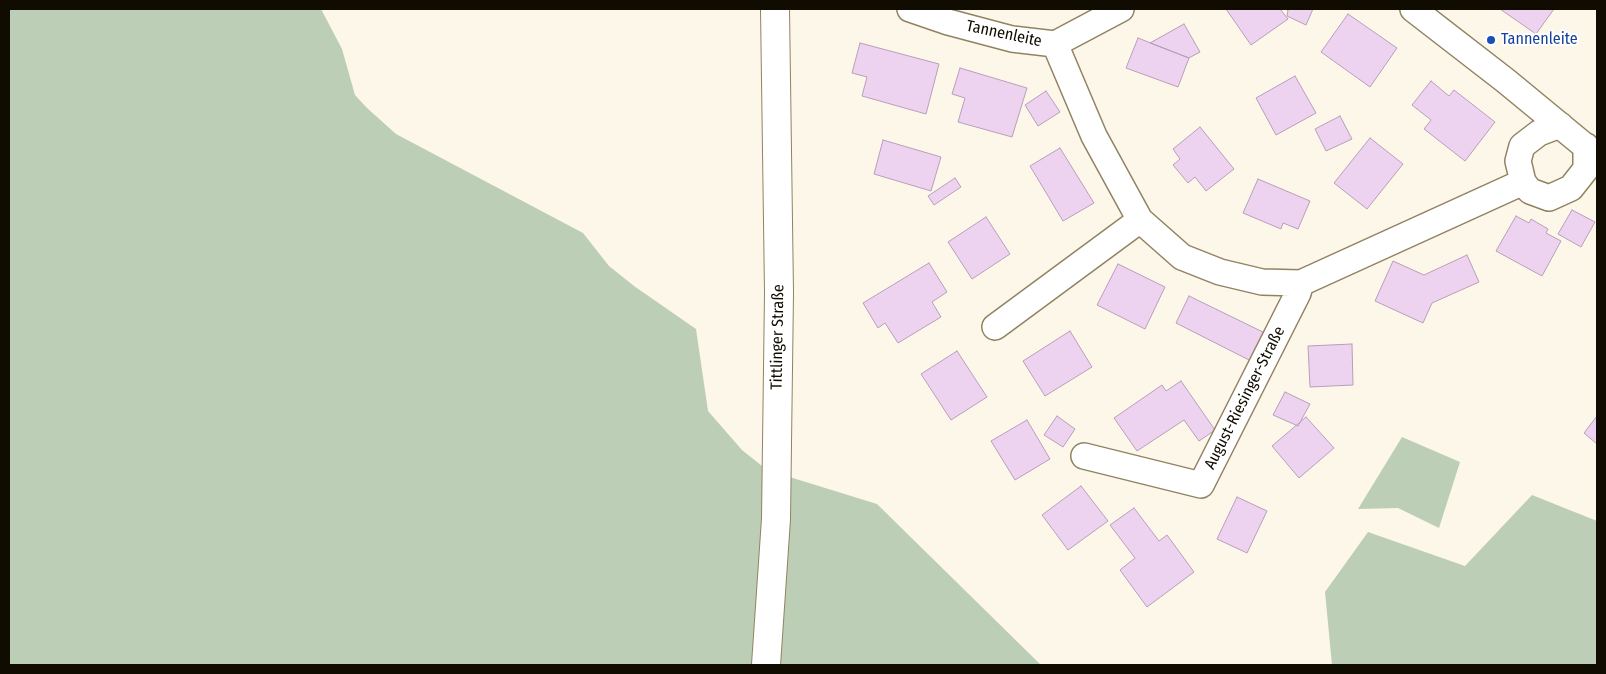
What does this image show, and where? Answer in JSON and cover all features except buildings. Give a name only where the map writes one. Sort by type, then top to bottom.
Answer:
[{"type":"street","name":"Tittlinger Straße","points":[[766,665],[776,519],[779,293],[775,9]]},
{"type":"street","name":"Tannenleite","points":[[910,9],[948,22],[1012,39],[1055,44],[1122,9]]},
{"type":"street","points":[[1413,9],[1560,125],[1592,151],[1586,169],[1571,188],[1549,198],[1530,191],[1523,182],[1518,161],[1522,146],[1538,132],[1560,125]]},
{"type":"street","points":[[1055,44],[1094,136],[1140,220],[1182,257],[1220,272],[1262,282],[1301,283],[1523,182]]},
{"type":"street","points":[[995,328],[1140,220]]},
{"type":"street","name":"August-Riesinger-Straße","points":[[1084,456],[1202,485],[1298,293],[1301,283]]},
{"type":"green space","points":[[9,9],[321,9],[342,49],[355,95],[396,134],[583,233],[609,266],[634,286],[696,329],[708,411],[742,450],[767,470],[877,504],[1041,665],[9,665]]},
{"type":"green space","points":[[1402,437],[1460,462],[1439,528],[1398,508],[1358,509]]},
{"type":"green space","points":[[1532,495],[1597,521],[1597,665],[1332,665],[1325,592],[1368,532],[1465,566]]},
{"type":"place","name":"Tannenleite","points":[[1491,40]]}]
